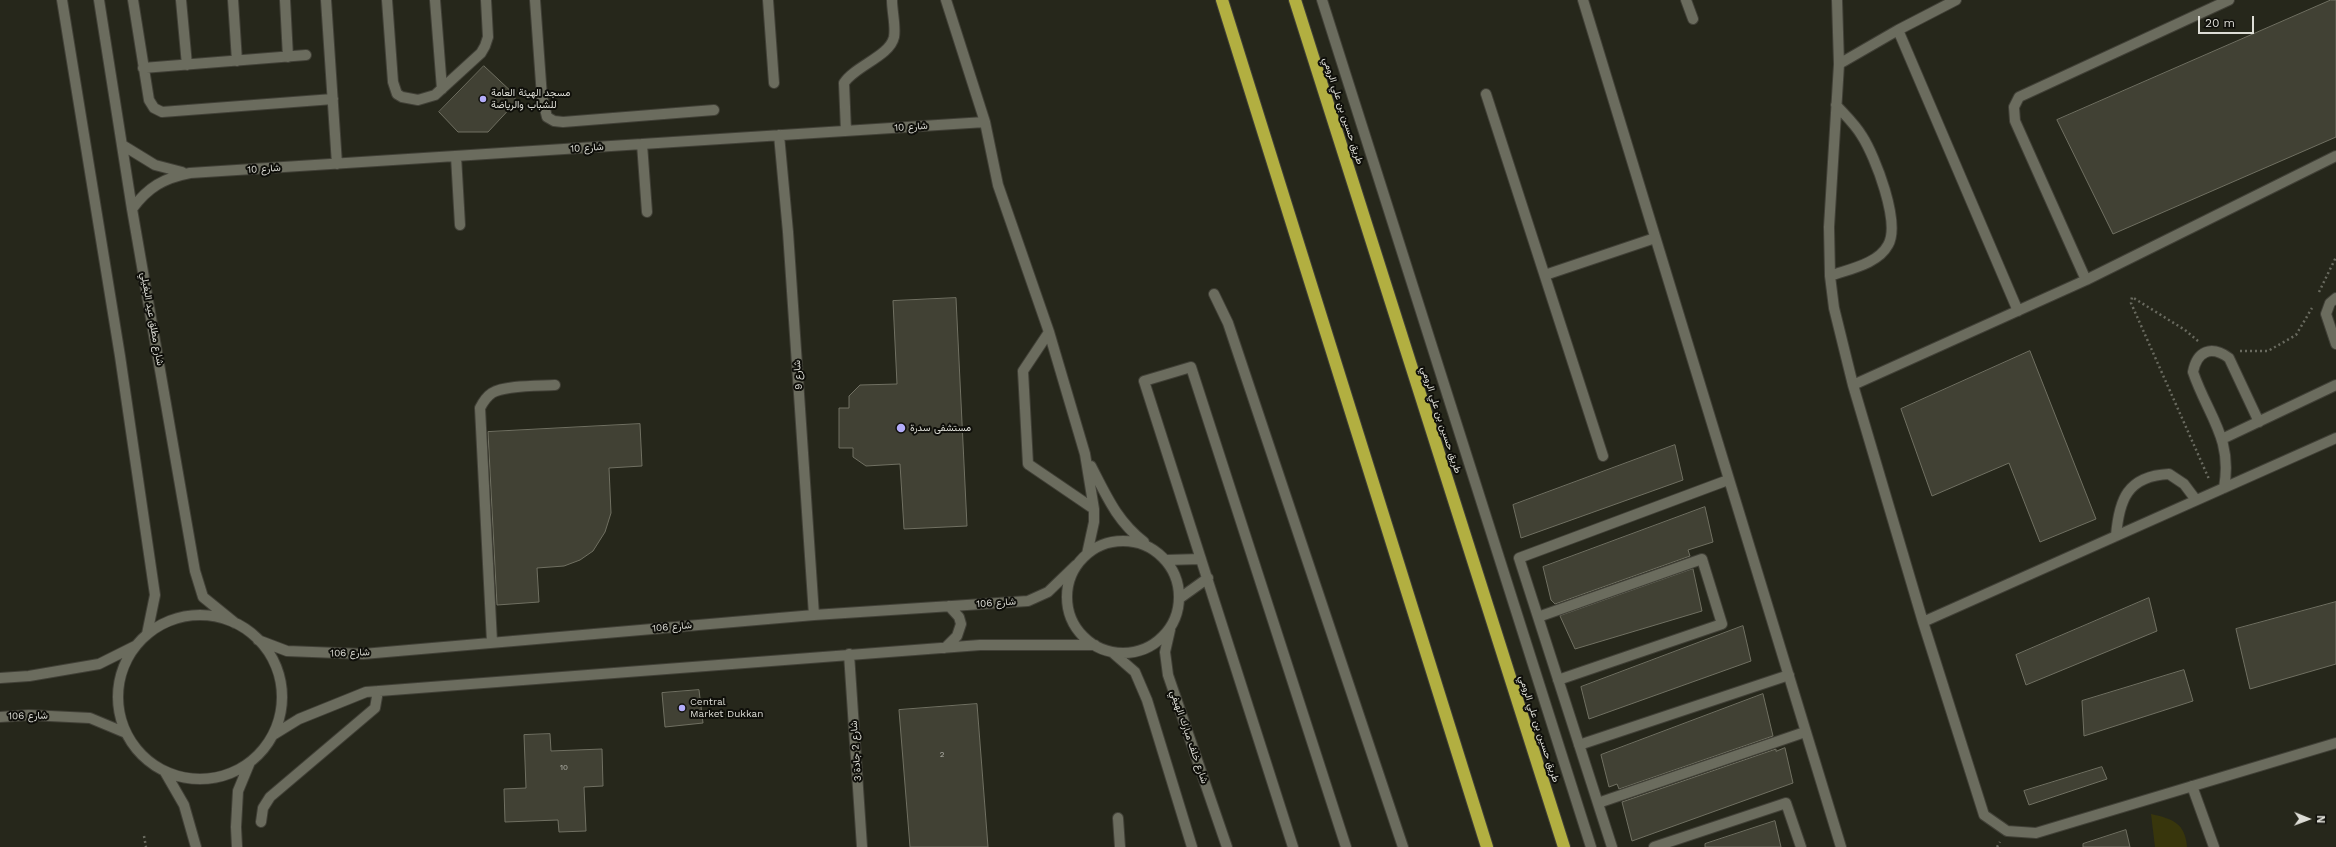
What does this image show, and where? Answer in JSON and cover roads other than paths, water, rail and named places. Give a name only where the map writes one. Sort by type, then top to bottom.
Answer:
[{"type":"highway","points":[[1222,0],[1487,847]]},
{"type":"highway","name":"طريق حسين بن علي الرومي","points":[[1295,0],[1564,847]]},
{"type":"street","points":[[62,0],[120,356],[155,594],[147,634]]},
{"type":"street","name":"شارع مطلق عيد البغيلي","points":[[99,0],[124,146],[132,209],[196,571],[204,597],[258,640]]},
{"type":"street","points":[[134,0],[143,68],[149,100],[154,108],[162,112],[333,100]]},
{"type":"street","points":[[181,0],[187,65]]},
{"type":"street","points":[[233,0],[237,61]]},
{"type":"street","points":[[284,0],[288,57]]},
{"type":"street","points":[[326,0],[337,164]]},
{"type":"street","points":[[387,0],[394,82],[397,94],[410,100],[418,100],[435,96],[481,53],[488,37],[486,0]]},
{"type":"street","points":[[435,0],[442,89]]},
{"type":"street","points":[[535,0],[542,97],[547,117],[554,121],[563,122],[714,110]]},
{"type":"street","points":[[768,0],[774,83]]},
{"type":"street","points":[[846,131],[844,83],[850,75],[891,45],[894,35],[892,0]]},
{"type":"street","points":[[946,0],[985,122],[998,186],[1049,332],[1085,454],[1094,509],[1094,522],[1087,554]]},
{"type":"street","points":[[1322,0],[1591,847]]},
{"type":"street","points":[[1583,0],[1840,847]]},
{"type":"street","points":[[1686,0],[1693,19]]},
{"type":"street","points":[[1838,0],[1839,64],[1829,227],[1830,276],[1834,308],[1853,385],[1923,622],[1984,815],[2007,831],[2036,833],[2336,743]]},
{"type":"street","points":[[1839,64],[1898,30],[1956,0]]},
{"type":"street","points":[[2086,280],[2014,121],[2014,107],[2019,96],[2229,0]]},
{"type":"street","points":[[1898,30],[2018,311]]},
{"type":"street","points":[[143,68],[306,55]]},
{"type":"street","points":[[1486,94],[1603,456]]},
{"type":"street","points":[[1830,276],[1874,260],[1882,254],[1888,246],[1893,226],[1869,149],[1855,125],[1836,105]]},
{"type":"street","name":"شارع 10","points":[[132,209],[142,195],[156,183],[173,176],[190,173],[985,122]]},
{"type":"street","name":"شارع 9","points":[[779,135],[788,232],[814,615]]},
{"type":"street","points":[[642,144],[647,212]]},
{"type":"street","name":"شارع 10","points":[[124,146],[155,165],[190,173]]},
{"type":"street","points":[[456,156],[460,226]]},
{"type":"street","points":[[1853,385],[2086,280],[2336,156]]},
{"type":"street","points":[[1545,275],[1655,238]]},
{"type":"street","points":[[1214,294],[1228,323],[1403,847]]},
{"type":"street","points":[[2336,298],[2330,303],[2326,314],[2336,344]]},
{"type":"street","points":[[1049,332],[1023,371],[1028,464],[1094,509]]},
{"type":"street","points":[[2219,490],[2227,461],[2222,439],[2193,372],[2195,362],[2201,355],[2216,352],[2229,358],[2259,422]]},
{"type":"street","points":[[1293,847],[1144,381],[1191,367],[1346,847]]},
{"type":"street","points":[[492,642],[480,408],[488,396],[501,390],[555,385]]},
{"type":"street","points":[[2222,439],[2336,385]]},
{"type":"street","points":[[1923,622],[2336,438]]},
{"type":"street","points":[[273,735],[299,719],[366,692],[849,654],[991,645],[1095,646],[1112,652],[1129,653],[1146,648],[1161,639],[1172,625],[1180,598],[1176,578],[1166,560],[1130,531],[1116,514],[1085,454]]},
{"type":"street","points":[[2116,536],[2120,505],[2124,497],[2129,490],[2147,478],[2169,474],[2184,484],[2196,500]]},
{"type":"street","points":[[1612,847],[1519,558],[1728,480]]},
{"type":"street","points":[[1095,646],[1081,634],[1071,618],[1067,600],[1069,582],[1076,565],[1087,554],[1102,545],[1118,540],[1136,542],[1152,548]]},
{"type":"street","points":[[1166,560],[1202,559]]},
{"type":"street","points":[[1538,617],[1702,559],[1722,624],[1558,680]]},
{"type":"street","name":"شارع 106","points":[[258,640],[287,651],[321,654],[363,654],[814,615],[1028,601],[1048,592],[1076,565]]},
{"type":"street","points":[[1180,598],[1208,578]]},
{"type":"street","points":[[945,648],[956,636],[961,624],[959,617],[949,606]]},
{"type":"street","points":[[235,623],[212,616],[189,616],[167,622],[147,634],[135,646],[124,666],[118,689],[119,711],[126,733],[142,756],[165,772],[186,779],[209,780],[231,774],[250,762],[263,750],[273,735],[281,710],[281,685],[273,660],[258,640]]},
{"type":"street","name":"شارع خلف مبارك الهيفي","points":[[1172,625],[1165,652],[1168,675],[1227,847]]},
{"type":"street","points":[[0,678],[29,676],[99,664],[135,646]]},
{"type":"street","points":[[1112,652],[1135,672],[1147,700],[1192,847]]},
{"type":"street","name":"شارع 2 جادة 3","points":[[849,654],[862,847]]},
{"type":"street","points":[[1579,745],[1789,675]]},
{"type":"street","points":[[261,822],[263,808],[270,797],[375,708],[378,691]]},
{"type":"street","name":"شارع 106","points":[[0,717],[29,715],[90,718],[126,733]]},
{"type":"street","points":[[1598,803],[1805,732]]},
{"type":"street","points":[[237,847],[236,827],[238,790],[250,762]]},
{"type":"street","points":[[165,772],[184,805],[196,847]]},
{"type":"street","points":[[2192,786],[2214,847]]},
{"type":"street","points":[[1654,847],[1786,803],[1801,847]]},
{"type":"street","points":[[1118,818],[1120,847]]},
{"type":"place","name":"مسجد الهيئة العامة للشباب والرياضة","points":[[483,99]]},
{"type":"place","name":"مستشفى سدرة","points":[[901,428]]},
{"type":"place","name":"Central Market Dukkan","points":[[682,708]]}]
